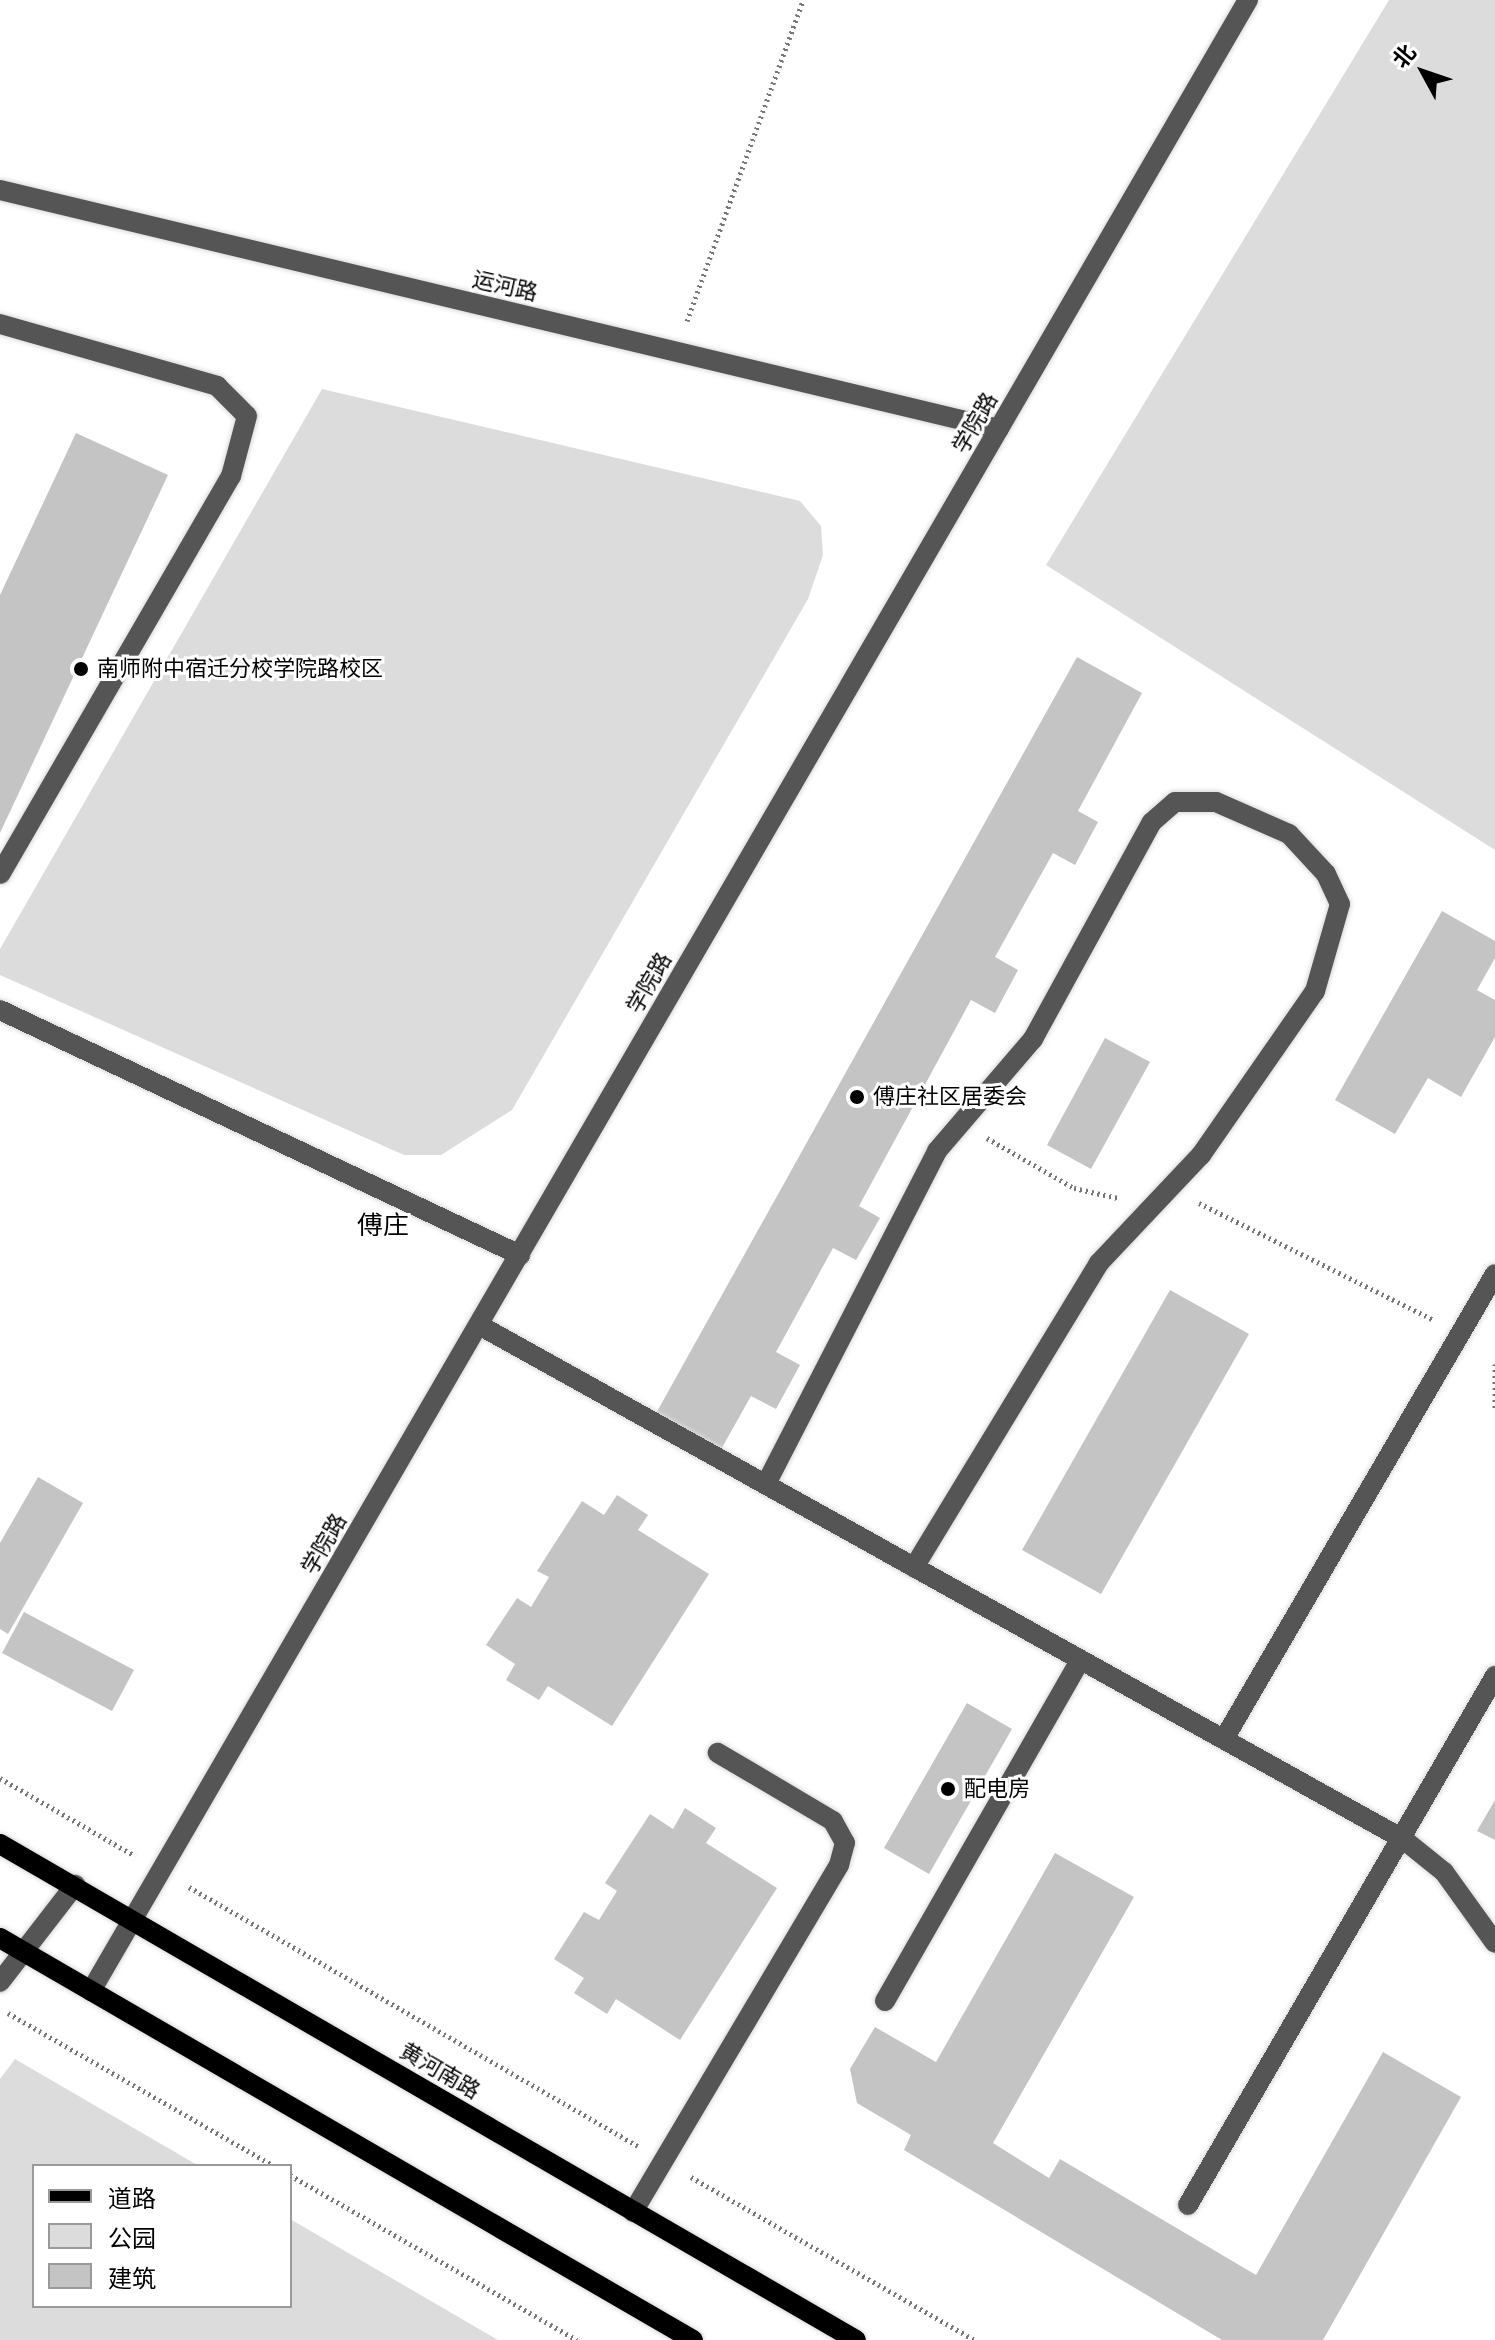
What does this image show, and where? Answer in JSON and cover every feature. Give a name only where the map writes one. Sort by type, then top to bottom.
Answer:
[{"type":"main road","name":"黄河南路","points":[[0,1844],[856,2340]]},
{"type":"main road","points":[[0,1938],[693,2340]]},
{"type":"street","name":"学院路","points":[[91,1991],[1248,0]]},
{"type":"street","name":"运河路","points":[[0,190],[999,429]]},
{"type":"street","points":[[0,324],[217,386],[247,416],[231,476],[0,874]]},
{"type":"street","points":[[766,1484],[937,1151],[1033,1039],[1152,822],[1175,802],[1216,802],[1256,816],[1289,834],[1326,874],[1340,904],[1333,941],[1315,991],[1270,1064],[1070,1305],[914,1567]]},
{"type":"street","points":[[0,1010],[520,1255]]},
{"type":"street","points":[[1224,1739],[1495,1274]]},
{"type":"street","points":[[479,1325],[1403,1839],[1444,1872],[1495,1943]]},
{"type":"street","points":[[885,2001],[1080,1660]]},
{"type":"street","points":[[1188,2205],[1495,1676]]},
{"type":"street","points":[[633,2212],[839,1865],[845,1843],[833,1821],[718,1753]]},
{"type":"street","points":[[0,1982],[75,1885]]},
{"type":"path","points":[[677,352],[803,0]]},
{"type":"path","points":[[958,1126],[1074,1188],[1157,1199],[1193,1200],[1236,1217],[1460,1334]]},
{"type":"path","points":[[1495,1364],[1495,1411]]},
{"type":"path","points":[[0,1778],[975,2340]]},
{"type":"path","points":[[0,2009],[271,2164]]},
{"type":"path","points":[[292,2176],[577,2340]]},
{"type":"green space","points":[[1389,0],[1495,0],[1495,850],[1046,565]]},
{"type":"green space","points":[[322,389],[800,501],[821,526],[823,555],[808,599],[512,1110],[441,1155],[404,1155],[0,975],[0,949]]},
{"type":"green space","points":[[15,2059],[196,2164],[32,2164],[32,2308],[292,2308],[292,2220],[498,2340],[0,2340],[0,2079]]},
{"type":"building","points":[[76,433],[168,475],[0,833],[0,595]]},
{"type":"building","points":[[1077,657],[1142,693],[1078,811],[1098,822],[1075,865],[1053,853],[995,957],[1018,970],[995,1013],[971,1000],[859,1206],[880,1218],[856,1260],[833,1248],[776,1352],[800,1365],[776,1409],[751,1396],[719,1453],[654,1417]]},
{"type":"building","points":[[1442,911],[1495,941],[1495,958],[1477,990],[1495,1000],[1495,1037],[1461,1097],[1428,1078],[1395,1134],[1335,1100]]},
{"type":"building","points":[[1105,1038],[1150,1062],[1091,1169],[1047,1145]]},
{"type":"building","points":[[1170,1290],[1249,1334],[1101,1594],[1022,1550]]},
{"type":"building","points":[[38,1477],[83,1503],[8,1634],[0,1629],[0,1543]]},
{"type":"building","points":[[617,1495],[648,1515],[638,1530],[709,1574],[612,1726],[548,1686],[539,1700],[506,1680],[515,1664],[486,1645],[517,1598],[531,1607],[549,1577],[537,1571],[582,1501],[604,1515]]},
{"type":"building","points":[[24,1612],[134,1670],[112,1711],[2,1653]]},
{"type":"building","name":"配电房","points":[[967,1703],[1012,1729],[929,1874],[884,1848]]},
{"type":"building","points":[[1495,1800],[1495,1840],[1477,1831]]},
{"type":"building","points":[[685,1808],[716,1828],[706,1843],[777,1888],[680,2040],[616,1999],[607,2014],[574,1993],[584,1978],[554,1959],[584,1912],[599,1920],[617,1891],[605,1883],[650,1814],[673,1829]]},
{"type":"building","points":[[1055,1853],[1134,1897],[993,2143],[1049,2178],[1060,2159],[1256,2275],[1383,2052],[1461,2097],[1323,2340],[1222,2340],[904,2150],[911,2135],[857,2103],[850,2069],[875,2027],[936,2062]]},
{"type":"place","name":"南师附中宿迁分校学院路校区","points":[[81,669]]},
{"type":"place","name":"傅庄社区居委会","points":[[857,1097]]},
{"type":"place","name":"配电房","points":[[948,1789]]},
{"type":"district","name":"傅庄","points":[[383,1226]]}]
